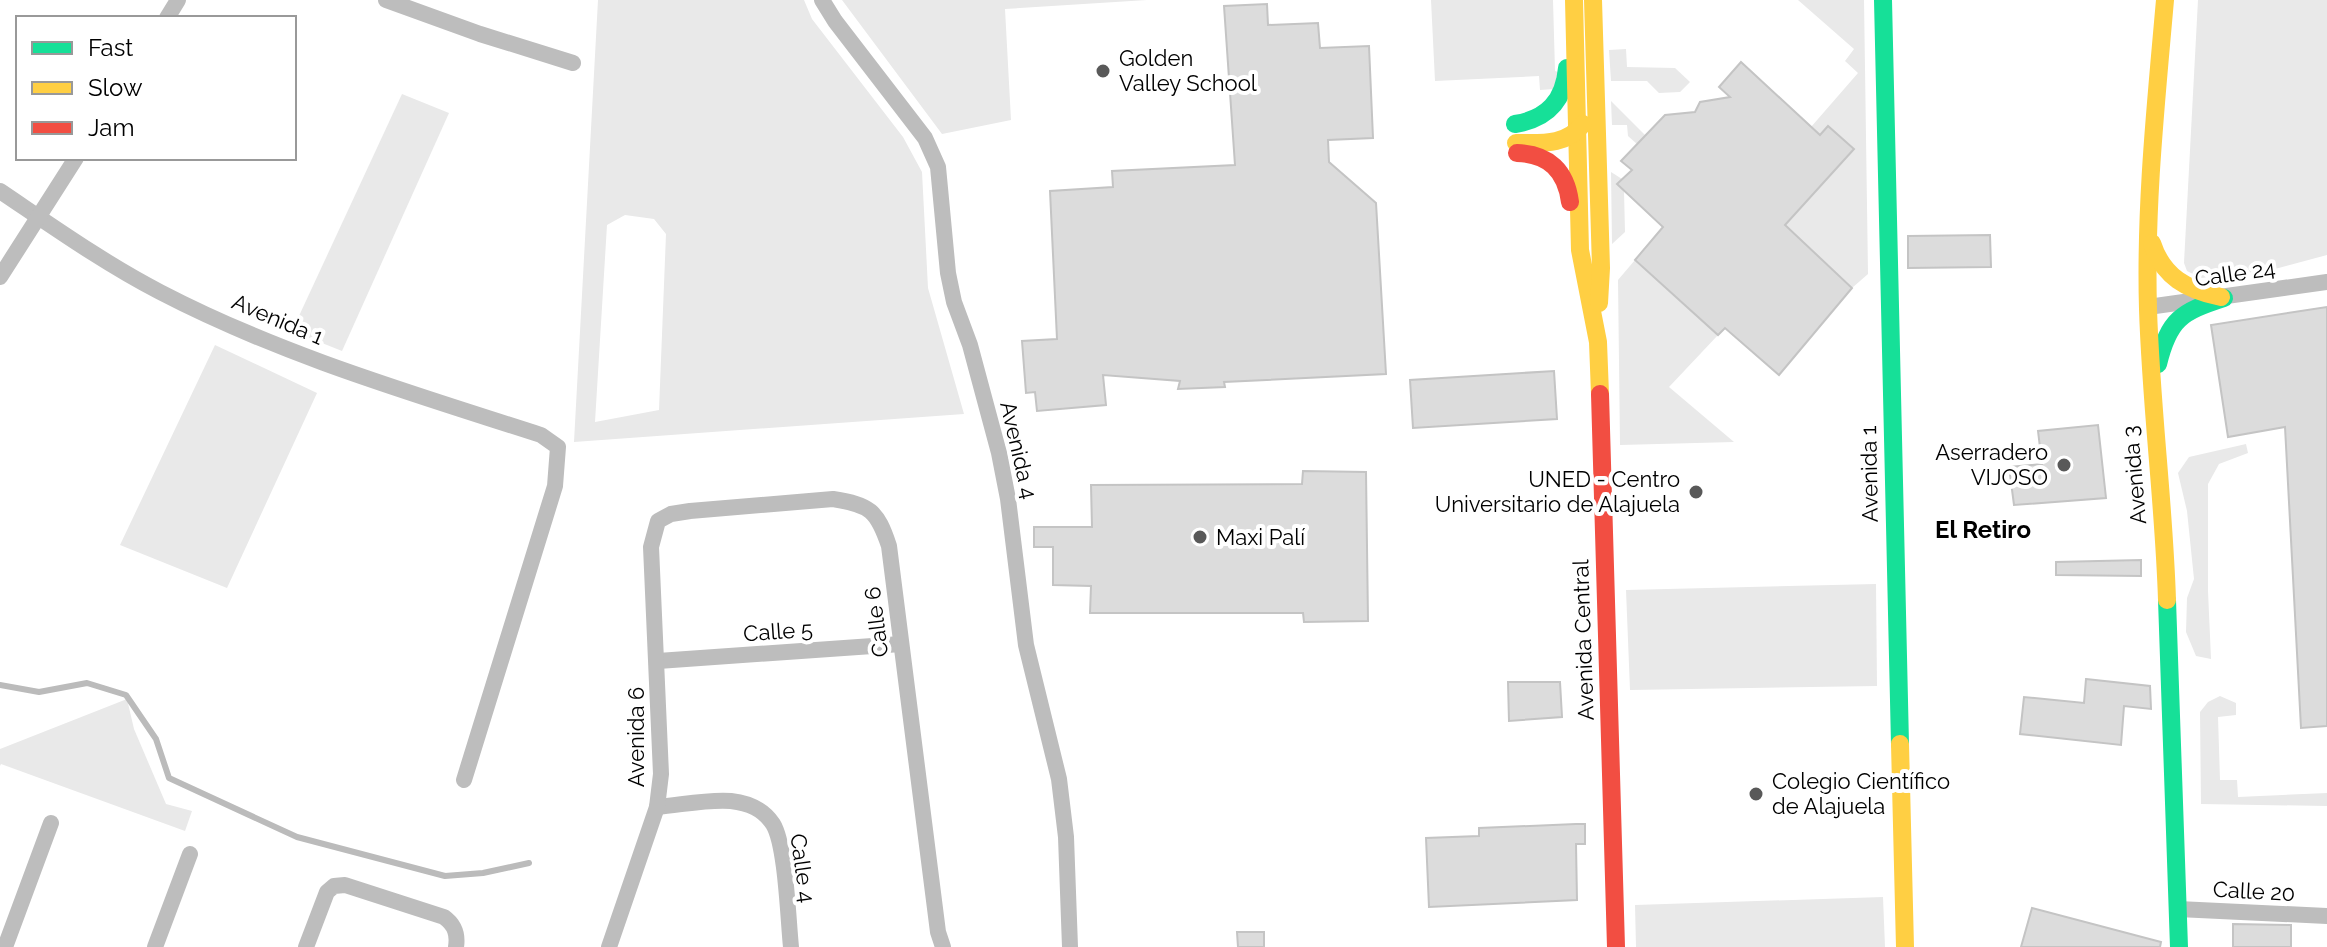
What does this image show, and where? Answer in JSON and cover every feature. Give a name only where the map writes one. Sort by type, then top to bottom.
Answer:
[{"type":"street","points":[[386,0],[573,63]]},
{"type":"street","name":"Avenida 4","points":[[822,0],[925,138],[938,167],[948,273],[999,453],[1008,499],[1026,645],[1050,730],[1059,779],[1066,837],[1070,947]]},
{"type":"street","name":"Avenida 1","points":[[1883,0],[1905,947]]},
{"type":"street","name":"Avenida 3","points":[[2165,0],[2148,225],[2148,307],[2166,564],[2179,947]]},
{"type":"street","points":[[1516,138],[1527,123],[1546,115],[1563,93],[1567,73],[1566,26],[1586,2]]},
{"type":"street","name":"Avenida Central","points":[[1586,2],[1577,134],[1580,250],[1597,332]]},
{"type":"street","name":"Avenida Central","points":[[1586,2],[1600,207],[1601,268],[1597,332],[1616,947]]},
{"type":"street","points":[[1516,138],[1568,140],[1577,134],[1589,151],[1590,189],[1600,207]]},
{"type":"street","points":[[1516,138],[1532,153],[1554,164],[1565,178],[1569,193],[1572,245],[1589,292]]},
{"type":"street","points":[[0,277],[75,160]]},
{"type":"street","name":"Avenida 1","points":[[0,191],[96,256],[159,292],[276,346],[338,370],[541,435],[558,447],[555,486],[464,780]]},
{"type":"street","points":[[1579,196],[1590,213],[1591,246],[1601,268]]},
{"type":"street","points":[[2148,225],[2153,250],[2166,273],[2185,288],[2224,298]]},
{"type":"street","name":"Calle 24","points":[[2148,307],[2327,282]]},
{"type":"street","points":[[2152,394],[2169,325],[2192,308],[2224,298]]},
{"type":"street","name":"Calle 6","points":[[658,521],[671,514],[690,511],[833,499],[863,506],[881,521],[889,546],[938,932],[943,947]]},
{"type":"street","name":"Avenida 6","points":[[609,947],[657,807],[661,774],[651,547],[658,521]]},
{"type":"street","name":"Calle 5","points":[[658,661],[901,644]]},
{"type":"street","name":"Calle 4","points":[[657,807],[729,801],[748,804],[762,811],[775,827],[780,847],[791,947]]},
{"type":"street","points":[[5,947],[51,823]]},
{"type":"street","points":[[155,947],[190,854]]},
{"type":"street","points":[[306,947],[327,892],[334,886],[354,886],[444,917],[451,922],[456,939]]},
{"type":"street","name":"Calle 20","points":[[2178,909],[2327,916]]},
{"type":"shaded area","points":[[598,0],[804,0],[812,19],[903,137],[922,172],[928,288],[964,414],[574,442]],"holes":[[[625,215],[654,219],[666,234],[659,410],[595,422],[607,225]]]},
{"type":"shaded area","points":[[842,0],[1147,0],[1005,9],[1011,120],[942,134]]},
{"type":"shaded area","points":[[1431,0],[1553,0],[1555,71],[1558,72],[1554,89],[1540,90],[1539,76],[1435,81]]},
{"type":"shaded area","points":[[1798,0],[1864,0],[1868,274],[1852,288],[1799,239],[1766,246],[1854,149],[1828,126],[1820,135],[1811,127],[1858,73],[1845,61],[1854,49]]},
{"type":"shaded area","points":[[2198,0],[2327,0],[2327,255],[2271,270],[2201,278],[2187,271],[2184,263]]},
{"type":"shaded area","points":[[1626,49],[1627,67],[1675,68],[1690,82],[1680,92],[1659,93],[1647,81],[1611,81],[1609,50]]},
{"type":"shaded area","points":[[402,94],[449,113],[342,351],[292,331]]},
{"type":"shaded area","points":[[1611,101],[1645,135],[1637,144],[1628,136],[1627,125],[1612,125]]},
{"type":"shaded area","points":[[1611,172],[1622,179],[1617,184],[1624,191],[1625,232],[1612,244]]},
{"type":"shaded area","points":[[1635,260],[1718,335],[1669,387],[1734,442],[1620,445],[1618,280]]},
{"type":"shaded area","points":[[215,345],[317,393],[227,588],[120,545]]},
{"type":"shaded area","points":[[2246,444],[2248,453],[2219,464],[2208,484],[2211,659],[2196,656],[2186,632],[2187,598],[2194,579],[2187,511],[2178,473],[2189,457]]},
{"type":"shaded area","points":[[1876,584],[1877,686],[1630,690],[1626,590]]},
{"type":"shaded area","points":[[2220,696],[2236,703],[2236,715],[2218,717],[2220,780],[2237,780],[2238,797],[2327,793],[2327,806],[2201,804],[2200,712],[2208,702]]},
{"type":"shaded area","points":[[127,699],[134,729],[166,804],[192,811],[185,831],[0,766],[0,749]]},
{"type":"shaded area","points":[[1883,897],[1885,947],[1636,947],[1635,905]]},
{"type":"building","points":[[1267,4],[1268,25],[1318,23],[1320,48],[1369,46],[1373,138],[1328,140],[1329,162],[1376,203],[1386,374],[1224,382],[1225,387],[1178,389],[1180,381],[1103,375],[1106,405],[1037,411],[1035,392],[1026,393],[1022,341],[1057,339],[1050,191],[1113,187],[1112,171],[1235,165],[1224,6]]},
{"type":"building","points":[[1741,62],[1820,135],[1828,126],[1854,149],[1785,225],[1852,288],[1779,375],[1725,328],[1718,335],[1635,260],[1663,227],[1617,184],[1632,170],[1621,161],[1665,115],[1695,112],[1700,102],[1730,97],[1719,87]]},
{"type":"building","points":[[1990,235],[1991,267],[1908,268],[1908,236]]},
{"type":"building","points":[[2327,307],[2327,726],[2301,728],[2285,427],[2228,437],[2211,325]]},
{"type":"building","points":[[1554,371],[1557,419],[1413,428],[1410,380]]},
{"type":"building","name":"Aserradero VIJOSO","points":[[2098,425],[2106,498],[2014,505],[2009,467],[2042,464],[2038,431]]},
{"type":"building","name":"Maxi Palí","points":[[1303,471],[1366,472],[1368,621],[1304,622],[1303,613],[1090,613],[1091,586],[1053,585],[1053,547],[1034,547],[1034,527],[1092,527],[1091,485],[1302,484]]},
{"type":"building","points":[[2141,560],[2141,576],[2056,575],[2056,562]]},
{"type":"building","points":[[2086,679],[2150,686],[2151,709],[2124,706],[2121,745],[2020,734],[2024,697],[2084,703]]},
{"type":"building","points":[[1508,682],[1560,682],[1562,717],[1509,721]]},
{"type":"building","points":[[1585,824],[1585,844],[1576,844],[1577,900],[1429,907],[1426,838],[1479,836],[1479,828]]},
{"type":"building","points":[[2032,908],[2161,942],[2160,947],[2021,947]]},
{"type":"building","points":[[2233,924],[2291,925],[2291,947],[2233,947]]},
{"type":"building","points":[[1237,932],[1264,932],[1264,947],[1238,947]]},
{"type":"waterway","points":[[0,685],[39,692],[87,683],[126,695],[156,739],[169,778],[297,837],[445,876],[483,873],[529,863]]},
{"type":"traffic: fast","points":[[1883,0],[1900,744]]},
{"type":"traffic: fast","points":[[1515,124],[1536,118],[1552,106],[1562,90],[1567,68]]},
{"type":"traffic: fast","points":[[2158,364],[2167,337],[2179,319],[2224,298]]},
{"type":"traffic: fast","points":[[2167,600],[2179,947]]},
{"type":"traffic: slow","points":[[1574,0],[1580,250],[1598,342],[1600,394]]},
{"type":"traffic: slow","points":[[1593,0],[1601,268],[1599,303]]},
{"type":"traffic: slow","points":[[2165,0],[2152,154],[2148,270],[2167,600]]},
{"type":"traffic: slow","points":[[1516,143],[1561,140],[1583,124]]},
{"type":"traffic: slow","points":[[2152,243],[2163,265],[2178,280],[2221,297]]},
{"type":"traffic: slow","points":[[1900,744],[1905,947]]},
{"type":"traffic: jam","points":[[1517,153],[1538,157],[1554,166],[1565,181],[1570,202]]},
{"type":"traffic: jam","points":[[1600,394],[1616,947]]},
{"type":"place","name":"Golden Valley School","points":[[1103,71]]},
{"type":"place","name":"Aserradero VIJOSO","points":[[2064,465]]},
{"type":"place","name":"UNED - Centro Universitario de Alajuela","points":[[1696,492]]},
{"type":"place","name":"Maxi Palí","points":[[1200,537]]},
{"type":"place","name":"Colegio Científico de Alajuela","points":[[1756,794]]},
{"type":"district","name":"El Retiro","points":[[1983,530]]}]
